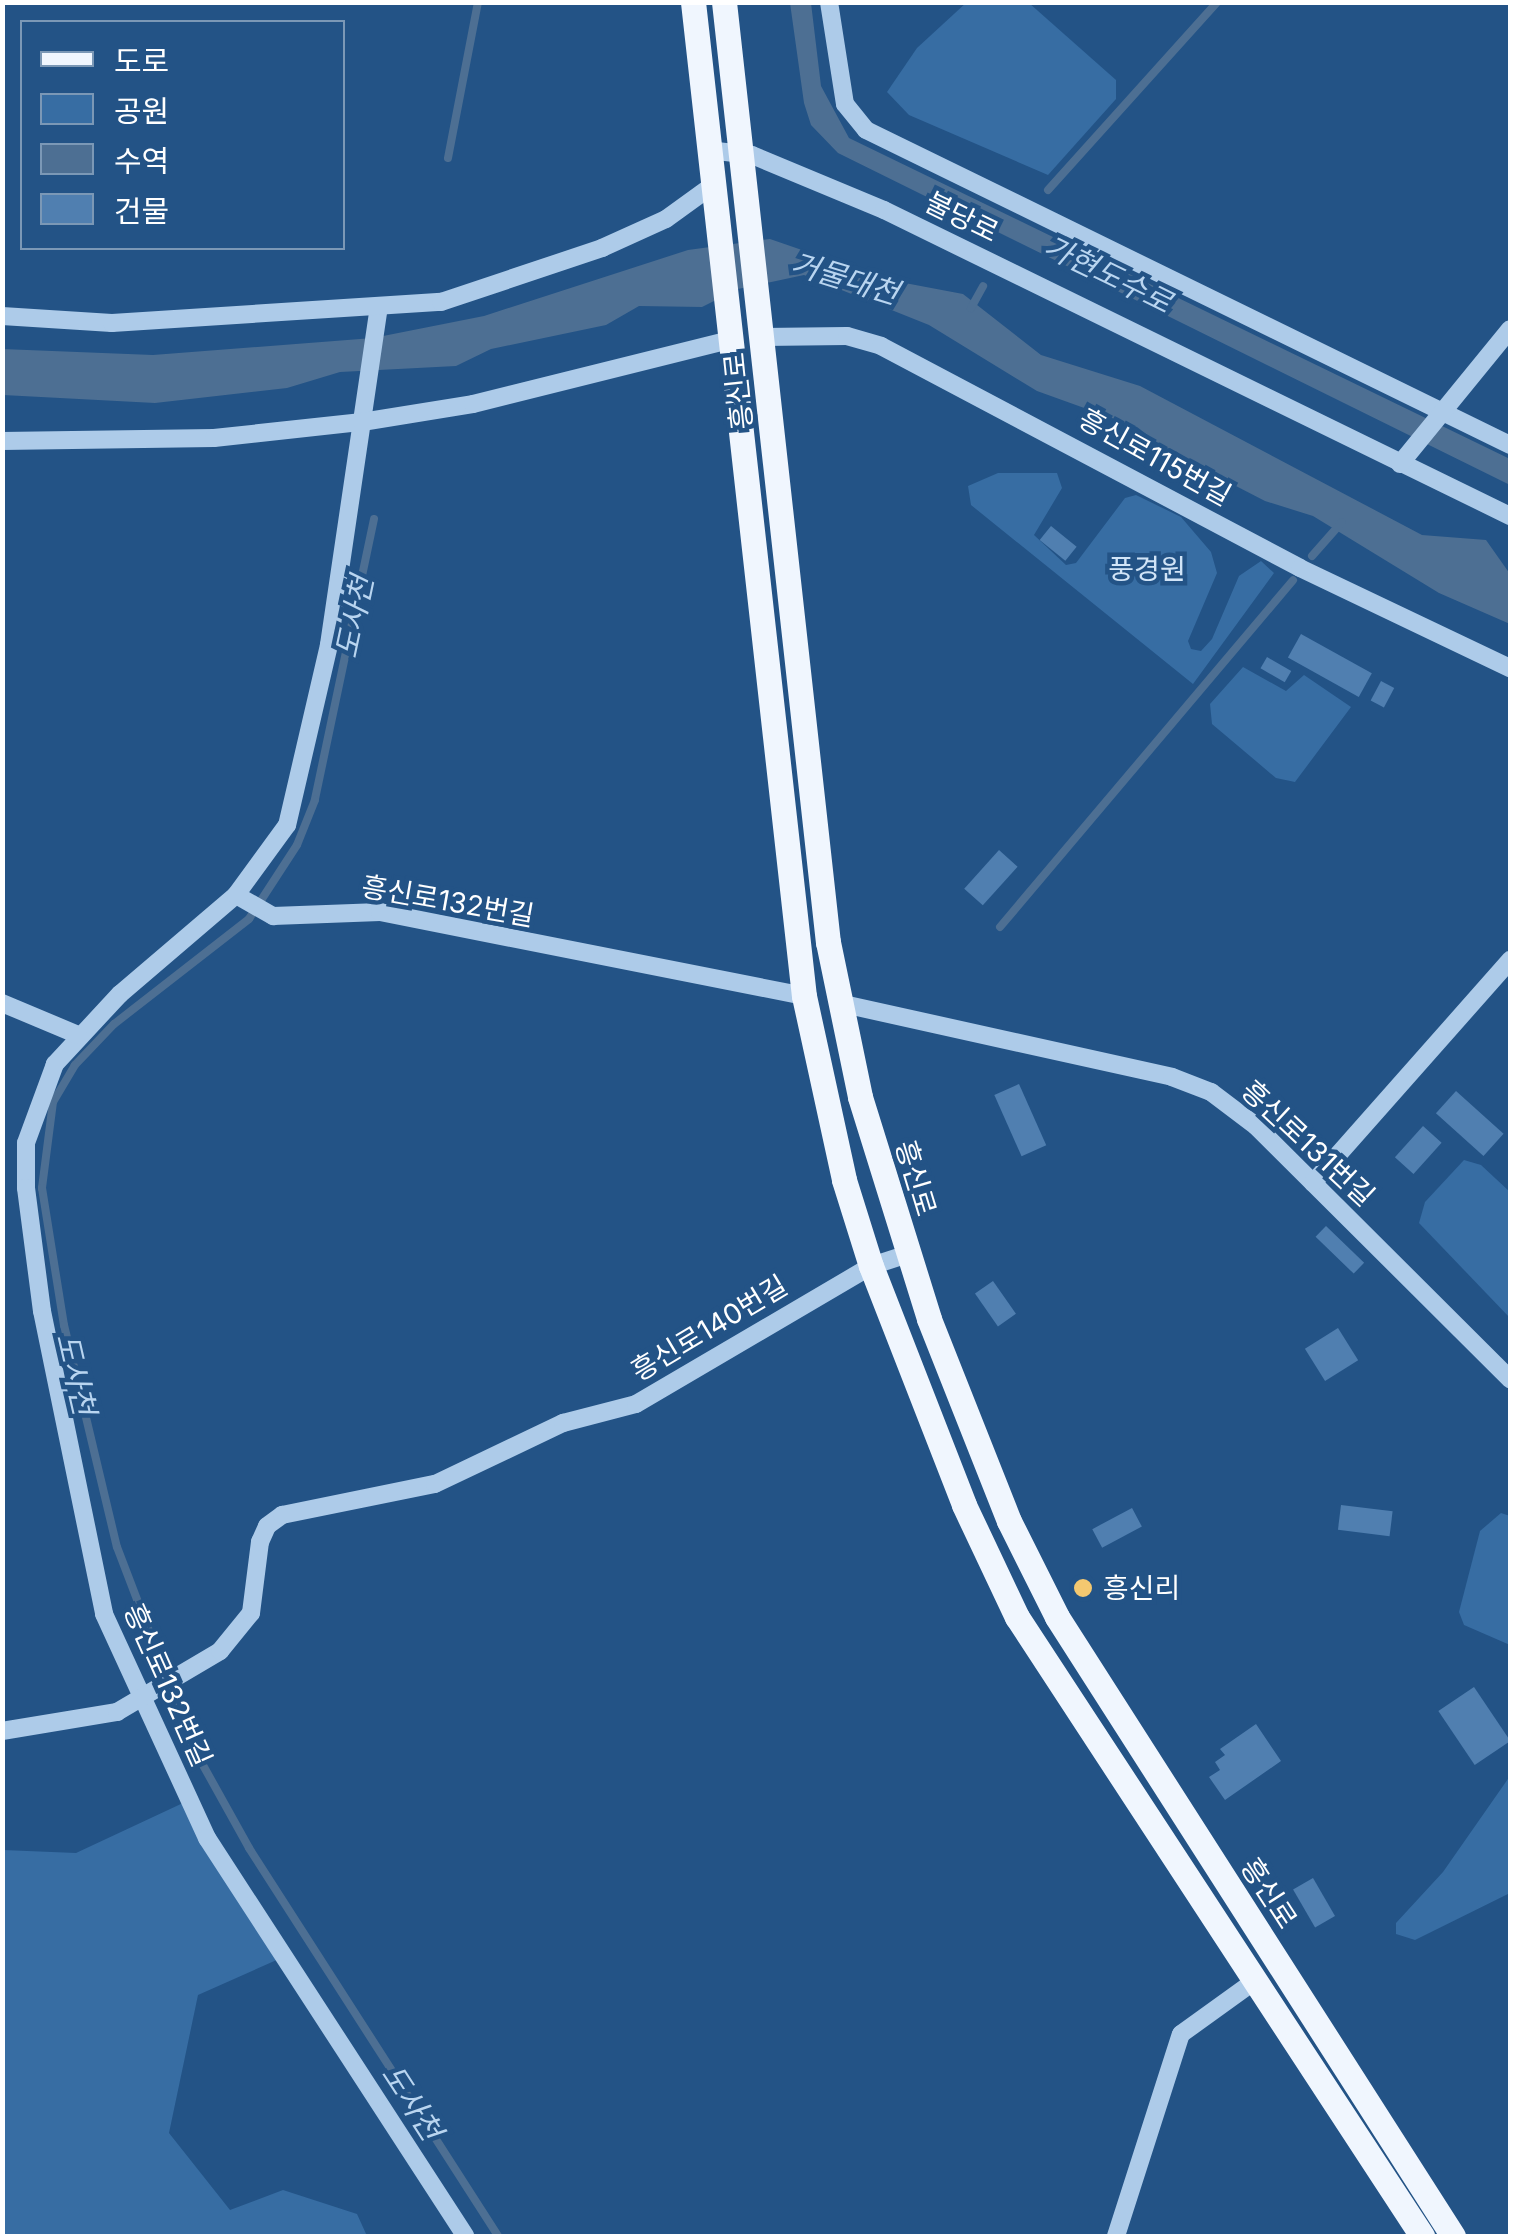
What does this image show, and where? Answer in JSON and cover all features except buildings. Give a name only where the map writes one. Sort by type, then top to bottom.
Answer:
[{"type":"main road","name":"흥신로","points":[[693,2],[804,996],[844,1180],[871,1266],[951,1474],[1016,1617],[1422,2236]]},
{"type":"main road","name":"흥신로","points":[[724,2],[839,1003],[908,1254],[1009,1522],[1058,1617],[1453,2236]]},
{"type":"street","points":[[829,2],[845,104],[866,130],[1510,444]]},
{"type":"street","name":"불당로","points":[[708,150],[740,153],[884,210],[1510,516]]},
{"type":"street","points":[[2,316],[112,323],[377,314],[441,302],[602,248],[715,197]]},
{"type":"street","points":[[241,898],[262,866],[298,792],[329,646],[377,314]]},
{"type":"street","points":[[1400,464],[1510,329]]},
{"type":"street","name":"흥신로115번길","points":[[761,330],[847,336],[881,346],[1300,568],[1510,668]]},
{"type":"street","name":"흥신로","points":[[2,441],[214,438],[363,412],[472,404],[730,333]]},
{"type":"street","name":"흥신로132번길","points":[[465,2236],[207,1838],[150,1694],[104,1614],[30,1235],[26,1143],[55,1064],[78,1035],[241,898],[273,916],[380,912],[804,996]]},
{"type":"street","points":[[1314,1183],[1510,960]]},
{"type":"street","points":[[2,1003],[78,1035]]},
{"type":"street","name":"흥신로131번길","points":[[839,1003],[1172,1077],[1234,1106],[1510,1379]]},
{"type":"street","name":"흥신로140번길","points":[[2,1731],[95,1719],[150,1694],[238,1634],[251,1613],[260,1542],[266,1526],[282,1515],[436,1484],[564,1423],[636,1404],[871,1266],[908,1254]]},
{"type":"street","points":[[1116,2236],[1180,2034],[1253,1982]]},
{"type":"green space","points":[[967,2],[1029,3],[1116,80],[1116,99],[1048,175],[909,115],[887,92],[917,48]]},
{"type":"green space","name":"풍경원","points":[[998,473],[1057,473],[1062,488],[1034,535],[1066,565],[1076,563],[1125,498],[1136,495],[1181,517],[1211,552],[1217,573],[1188,641],[1191,649],[1201,651],[1212,639],[1239,576],[1261,561],[1274,573],[1193,684],[971,505],[968,486]]},
{"type":"green space","points":[[1243,667],[1286,691],[1304,675],[1351,707],[1295,782],[1276,778],[1212,724],[1210,704]]},
{"type":"green space","points":[[1464,1160],[1481,1165],[1510,1192],[1510,1318],[1419,1223],[1425,1202]]},
{"type":"green space","points":[[1501,1513],[1510,1516],[1510,1645],[1464,1625],[1459,1612],[1480,1531]]},
{"type":"green space","points":[[1510,1776],[1510,1893],[1415,1940],[1396,1934],[1396,1923],[1443,1872]]},
{"type":"green space","points":[[183,1803],[288,1955],[198,1995],[169,2133],[230,2210],[283,2190],[357,2214],[367,2236],[3,2236],[3,1850],[76,1853]]},
{"type":"water","name":"가현도수로","points":[[790,3],[811,3],[821,86],[849,138],[1510,459],[1510,485],[838,153],[811,125],[804,103]]},
{"type":"water","name":"거물대천","points":[[770,239],[889,280],[963,294],[1041,355],[1140,386],[1422,535],[1486,540],[1510,574],[1510,624],[1439,593],[1313,516],[1265,501],[1170,452],[1137,427],[1037,391],[929,325],[804,275],[738,289],[702,307],[639,306],[606,325],[491,349],[456,366],[340,372],[287,388],[155,403],[3,395],[2,349],[153,355],[373,338],[484,316],[688,250]]},
{"type":"waterway","name":"도사천","points":[[448,158],[478,2]]},
{"type":"waterway","points":[[1048,190],[1217,2]]},
{"type":"waterway","points":[[971,308],[983,286]]},
{"type":"waterway","name":"도사천","points":[[374,519],[315,800],[297,845],[249,919],[114,1024],[75,1065],[53,1102],[42,1188],[64,1325],[117,1547],[194,1749],[249,1848],[498,2236]]},
{"type":"waterway","points":[[1312,556],[1342,522]]},
{"type":"waterway","points":[[1000,927],[1293,580]]},
{"type":"place","name":"흥신리","points":[[1083,1588]]}]
